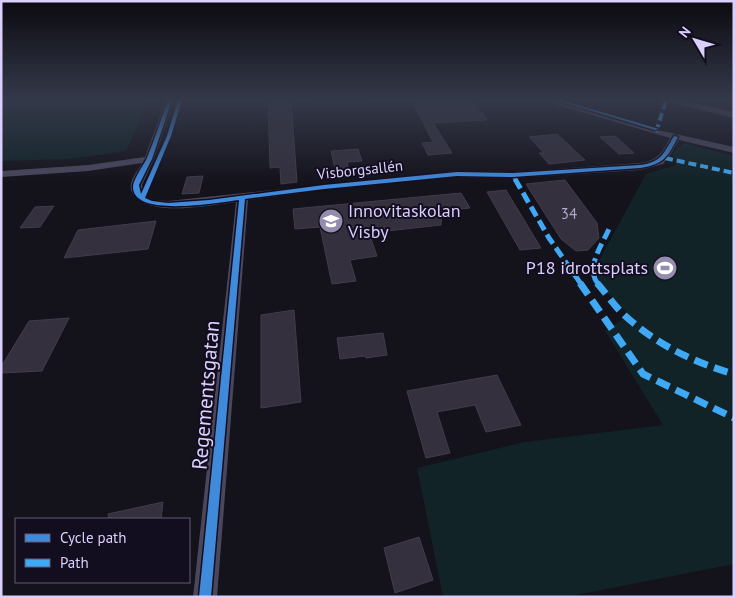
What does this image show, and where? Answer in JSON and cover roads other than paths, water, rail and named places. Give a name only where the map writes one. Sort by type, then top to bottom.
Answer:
[{"type":"street","name":"Visborgsallén","points":[[160,128],[149,159],[136,184],[137,192],[142,199],[151,203],[168,205],[457,174],[513,175],[647,166],[665,158],[676,137]]},
{"type":"street","points":[[645,128],[734,150]]},
{"type":"street","points":[[1,174],[88,168],[149,159]]},
{"type":"street","name":"Regementsgatan","points":[[206,597],[242,197]]},
{"type":"place","name":"Innovitaskolan Visby","points":[[331,221]]},
{"type":"place","name":"P18 idrottsplats","points":[[665,268]]}]
